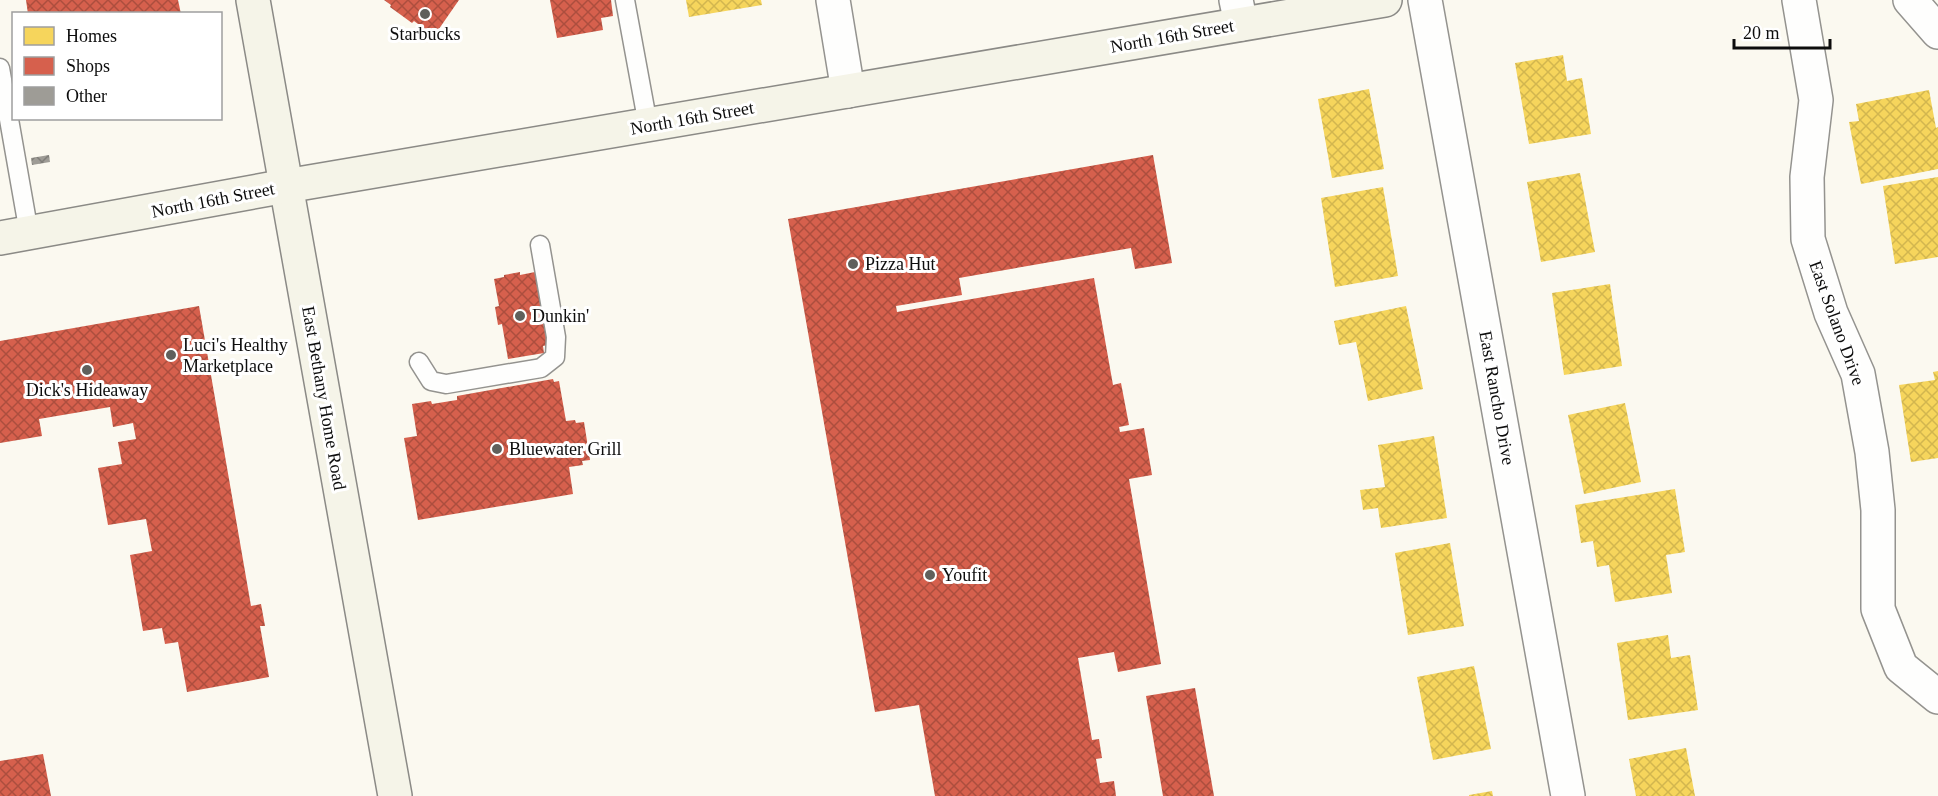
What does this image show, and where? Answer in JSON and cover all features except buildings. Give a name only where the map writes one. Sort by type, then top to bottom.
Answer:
[{"type":"main road","name":"East Bethany Home Road","points":[[253,0],[395,796]]},
{"type":"main road","name":"North 16th Street","points":[[14,235],[286,186],[848,92],[1238,12],[1385,0]]},
{"type":"street","points":[[833,0],[848,92]]},
{"type":"street","name":"East Rancho Drive","points":[[1425,0],[1568,796]]},
{"type":"street","name":"East Solano Drive","points":[[1799,0],[1816,100],[1807,177],[1808,239],[1831,313],[1858,374],[1872,452],[1878,510],[1878,609],[1901,667],[1938,697]]},
{"type":"street","points":[[1910,0],[1938,32]]},
{"type":"lane","points":[[625,0],[648,125]]},
{"type":"lane","points":[[0,68],[14,235]]},
{"type":"lane","points":[[418,362],[431,381],[446,384],[541,368],[555,357],[556,337],[540,245]]},
{"type":"place","name":"Starbucks","points":[[425,14]]},
{"type":"place","name":"Pizza Hut","points":[[853,264]]},
{"type":"place","name":"Dunkin'","points":[[520,316]]},
{"type":"place","name":"Luci's Healthy Marketplace","points":[[171,355]]},
{"type":"place","name":"Dick's Hideaway","points":[[87,370]]},
{"type":"place","name":"Bluewater Grill","points":[[497,449]]},
{"type":"place","name":"Youfit","points":[[930,575]]}]
